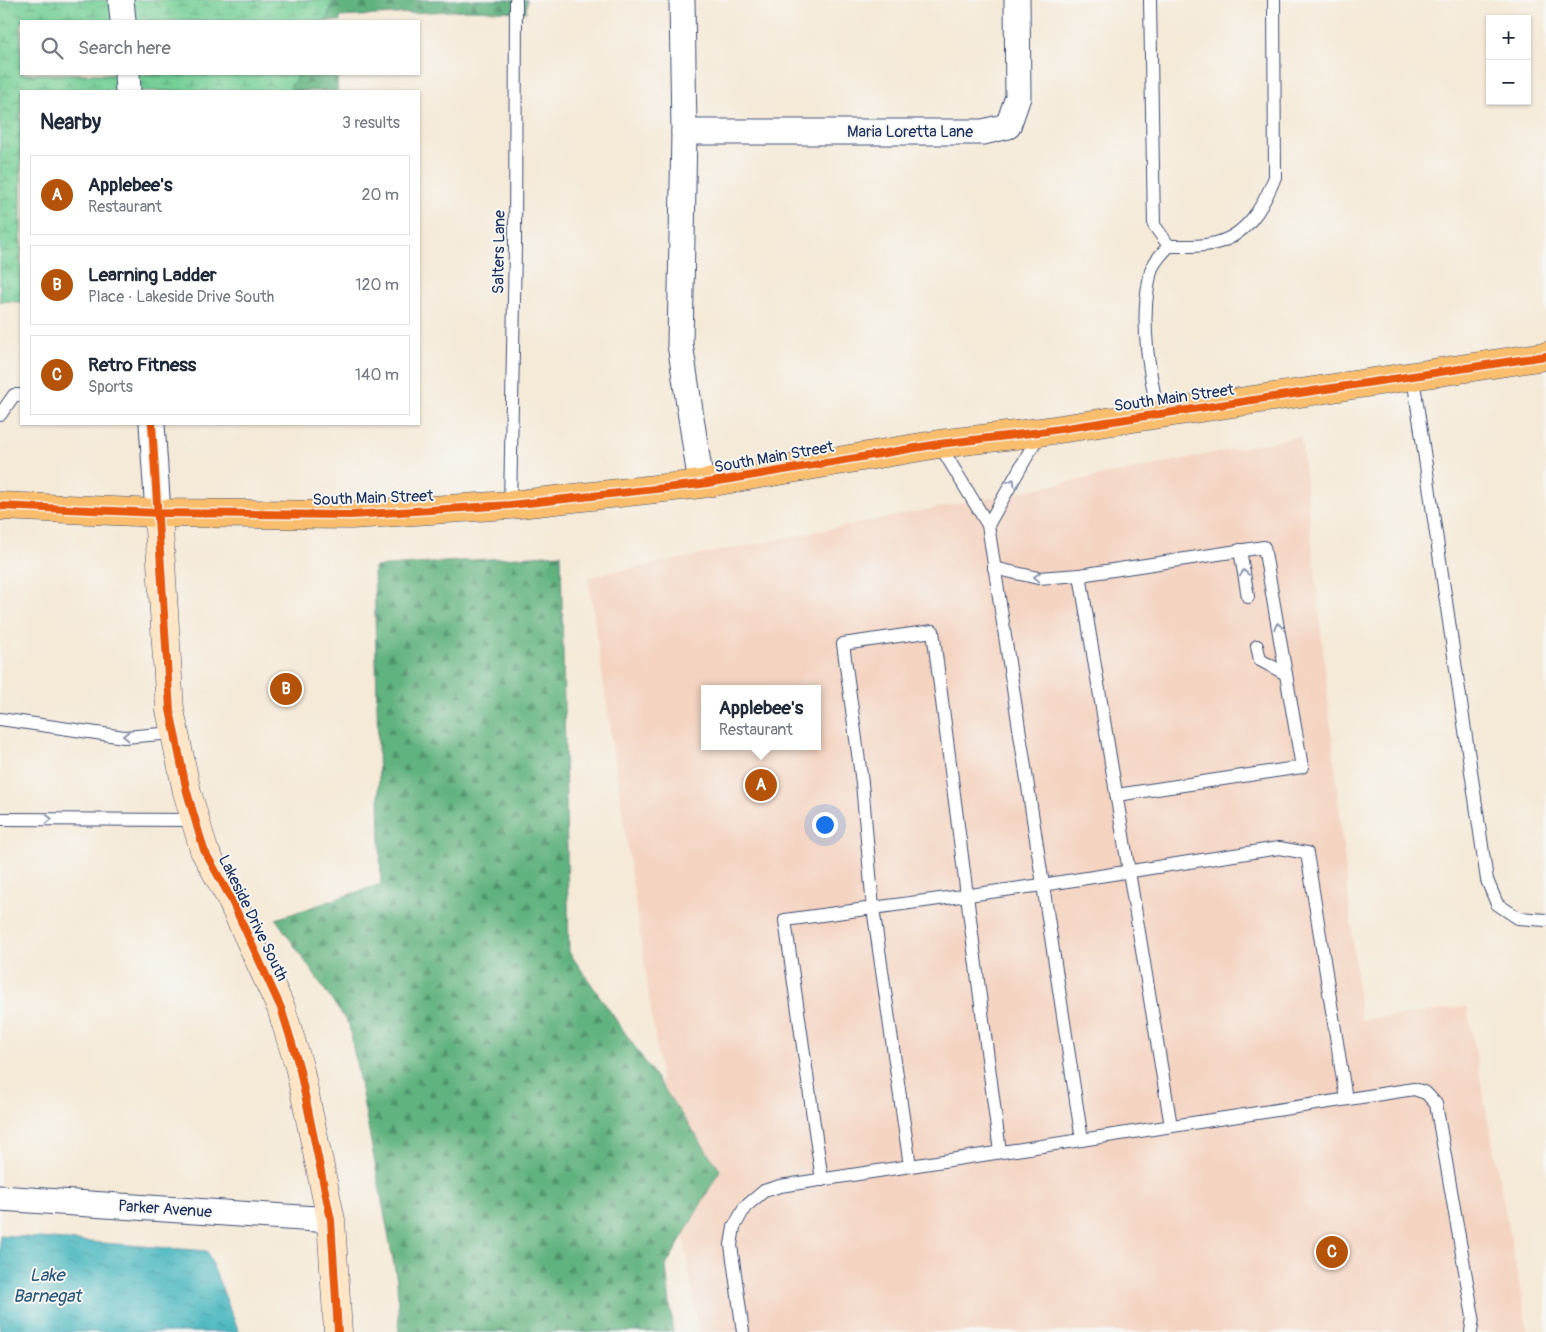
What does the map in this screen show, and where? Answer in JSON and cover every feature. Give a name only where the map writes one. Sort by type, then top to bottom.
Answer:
[{"type":"highway","name":"South Main Street","points":[[0,506],[158,513],[351,515],[510,505],[701,484],[939,444],[1158,415],[1546,356]]},
{"type":"street","points":[[121,0],[123,20]]},
{"type":"street","points":[[682,0],[684,132],[680,344],[701,484]]},
{"type":"street","name":"Maria Loretta Lane","points":[[684,132],[983,132],[1008,126],[1018,97],[1017,0]]},
{"type":"street","points":[[127,75],[128,90]]},
{"type":"street","points":[[152,425],[158,513]]},
{"type":"street","name":"Lakeside Drive South","points":[[158,513],[170,710],[174,733],[187,792],[204,850],[230,896],[281,1008],[299,1066],[331,1220],[338,1332]]},
{"type":"street","name":"Parker Avenue","points":[[0,1198],[331,1220]]},
{"type":"lane","name":"Salters Lane","points":[[510,505],[515,247],[516,0]]},
{"type":"lane","points":[[1150,0],[1154,225],[1169,246]]},
{"type":"lane","points":[[1158,415],[1148,366],[1146,298],[1151,270],[1160,255],[1169,246],[1212,244],[1235,236],[1251,222],[1267,199],[1275,177],[1274,0]]},
{"type":"lane","points":[[1413,377],[1487,880],[1496,904],[1518,918],[1546,920]]},
{"type":"lane","points":[[0,415],[14,395],[20,395]]},
{"type":"lane","points":[[988,525],[1040,432]]},
{"type":"lane","points":[[939,444],[988,525],[1082,1140]]},
{"type":"lane","points":[[994,568],[1038,578],[1080,575],[1264,547],[1302,767],[1116,795]]},
{"type":"lane","points":[[1240,550],[1248,597]]},
{"type":"lane","points":[[1080,575],[1171,1126]]},
{"type":"lane","points":[[910,1166],[873,908],[862,783],[843,644],[933,631],[1000,1152]]},
{"type":"lane","points":[[1257,646],[1260,660],[1286,674]]},
{"type":"lane","points":[[0,719],[124,737],[174,733]]},
{"type":"lane","points":[[0,819],[196,820]]},
{"type":"lane","points":[[822,1180],[785,920],[1042,885],[1279,848],[1308,853],[1346,1099]]},
{"type":"lane","points":[[743,1332],[731,1245],[734,1227],[745,1207],[764,1191],[780,1186],[1414,1089],[1426,1094],[1436,1104],[1473,1317],[1470,1332]]},
{"type":"shaded area","points":[[1301,436],[1361,1020],[1467,1007],[1528,1332],[698,1332],[588,577]]},
{"type":"green space","points":[[0,0],[335,0],[325,20],[20,20],[20,75],[297,75],[290,90],[20,90],[20,302],[0,301]]},
{"type":"green space","points":[[335,0],[527,0],[526,12],[468,10],[340,17],[340,20],[325,20]]},
{"type":"green space","points":[[297,75],[338,75],[337,90],[290,90]]},
{"type":"green space","points":[[561,554],[569,952],[720,1170],[666,1266],[673,1332],[399,1332],[397,1281],[349,1025],[276,919],[381,884],[374,567]]},
{"type":"water","name":"Lake Barnegat","points":[[0,1235],[207,1251],[239,1332],[0,1332]]},
{"type":"cycle path","points":[[0,506],[158,513],[351,515],[510,505],[701,484],[939,444],[1040,432],[1546,356]]},
{"type":"cycle path","points":[[152,425],[170,710],[187,792],[204,850],[230,897],[281,1008],[299,1066],[331,1220],[338,1332]]},
{"type":"place","name":"Learning Ladder","points":[[286,689]]},
{"type":"place","name":"Applebee's","points":[[761,785]]},
{"type":"place","name":"Retro Fitness","points":[[1332,1252]]}]
